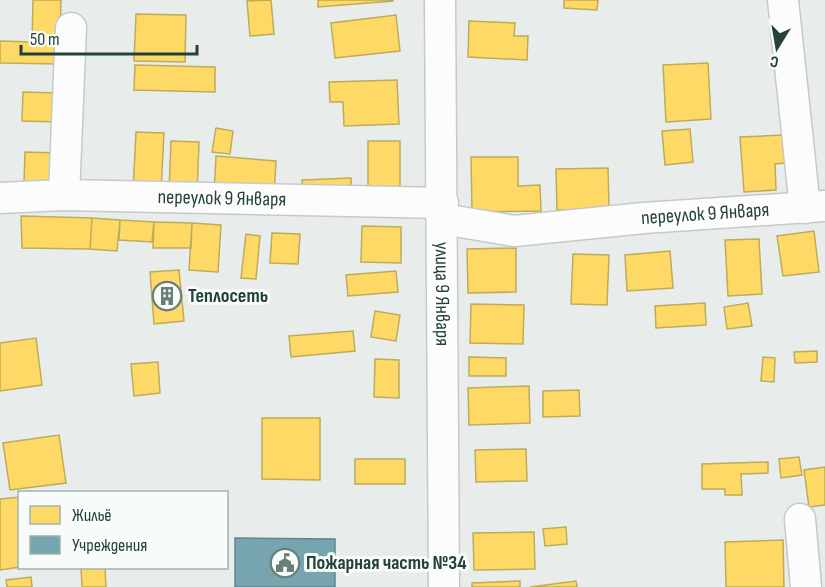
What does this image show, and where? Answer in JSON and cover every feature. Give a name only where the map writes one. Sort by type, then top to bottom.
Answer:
[{"type":"street","name":"улица 9 Января","points":[[440,0],[444,587]]},
{"type":"street","points":[[783,0],[815,207]]},
{"type":"street","points":[[64,195],[70,28]]},
{"type":"street","name":"переулок 9 Января","points":[[0,198],[64,195],[443,211],[514,231],[644,218],[815,207]]},
{"type":"street","points":[[800,519],[806,587]]},
{"type":"building: Жильё","points":[[33,0],[61,0],[59,64],[0,63],[0,41],[32,42]]},
{"type":"building: Жильё","points":[[271,0],[274,34],[250,36],[247,1]]},
{"type":"building: Жильё","points":[[318,0],[393,0],[393,1],[318,7]]},
{"type":"building: Жильё","points":[[564,0],[598,0],[597,10],[564,8]]},
{"type":"building: Жильё","points":[[136,14],[186,15],[185,62],[134,61]]},
{"type":"building: Жильё","points":[[396,15],[400,51],[335,58],[331,23]]},
{"type":"building: Жильё","points":[[469,21],[515,23],[514,36],[528,36],[527,60],[468,57]]},
{"type":"building: Жильё","points":[[708,63],[711,119],[666,122],[663,65]]},
{"type":"building: Жильё","points":[[135,65],[215,67],[215,92],[134,90]]},
{"type":"building: Жильё","points":[[397,80],[399,124],[344,126],[343,102],[330,102],[329,82]]},
{"type":"building: Жильё","points":[[23,92],[58,93],[57,122],[22,121]]},
{"type":"building: Жильё","points":[[216,128],[233,131],[230,154],[212,152]]},
{"type":"building: Жильё","points":[[690,129],[693,162],[665,165],[662,131]]},
{"type":"building: Жильё","points":[[136,132],[164,133],[161,191],[133,190]]},
{"type":"building: Жильё","points":[[783,135],[785,163],[775,164],[776,190],[744,192],[740,137]]},
{"type":"building: Жильё","points":[[171,141],[199,142],[197,193],[169,191]]},
{"type":"building: Жильё","points":[[368,141],[400,141],[400,198],[368,197]]},
{"type":"building: Жильё","points":[[25,152],[59,153],[58,183],[24,182]]},
{"type":"building: Жильё","points":[[216,156],[276,161],[274,196],[214,192]]},
{"type":"building: Жильё","points":[[471,157],[518,157],[518,186],[540,185],[541,211],[472,212]]},
{"type":"building: Жильё","points":[[608,168],[609,209],[557,210],[556,169]]},
{"type":"building: Жильё","points":[[351,178],[352,195],[303,196],[302,180]]},
{"type":"building: Жильё","points":[[21,216],[92,218],[90,249],[22,248]]},
{"type":"building: Жильё","points":[[92,218],[120,220],[117,251],[90,249]]},
{"type":"building: Жильё","points":[[120,220],[154,222],[152,242],[119,240]]},
{"type":"building: Жильё","points":[[154,222],[192,223],[191,248],[153,248]]},
{"type":"building: Жильё","points":[[192,223],[221,225],[218,272],[189,270]]},
{"type":"building: Жильё","points":[[362,226],[401,227],[401,263],[361,262]]},
{"type":"building: Жильё","points":[[814,231],[819,272],[783,276],[777,236]]},
{"type":"building: Жильё","points":[[272,233],[300,234],[298,264],[270,263]]},
{"type":"building: Жильё","points":[[246,234],[260,236],[256,279],[241,278]]},
{"type":"building: Жильё","points":[[759,239],[762,294],[728,296],[725,240]]},
{"type":"building: Жильё","points":[[516,248],[516,292],[468,293],[467,249]]},
{"type":"building: Жильё","points":[[670,251],[673,288],[627,291],[625,255]]},
{"type":"building: Жильё","points":[[573,254],[609,255],[607,305],[571,304]]},
{"type":"building: Жильё","name":"Теплосеть","points":[[179,270],[184,321],[154,324],[150,272]]},
{"type":"building: Жильё","points":[[396,271],[398,292],[348,296],[346,275]]},
{"type":"building: Жильё","points":[[705,303],[706,325],[656,328],[655,306]]},
{"type":"building: Жильё","points":[[748,303],[752,326],[727,329],[724,307]]},
{"type":"building: Жильё","points":[[471,304],[524,305],[523,344],[470,343]]},
{"type":"building: Жильё","points":[[375,311],[400,315],[396,341],[371,337]]},
{"type":"building: Жильё","points":[[353,331],[355,351],[291,357],[289,336]]},
{"type":"building: Жильё","points":[[36,338],[42,385],[0,391],[0,343]]},
{"type":"building: Жильё","points":[[817,351],[817,362],[795,363],[794,352]]},
{"type":"building: Жильё","points":[[469,357],[506,358],[506,376],[469,376]]},
{"type":"building: Жильё","points":[[763,357],[775,358],[774,382],[761,381]]},
{"type":"building: Жильё","points":[[375,359],[399,360],[399,398],[374,397]]},
{"type":"building: Жильё","points":[[158,362],[160,393],[134,396],[131,364]]},
{"type":"building: Жильё","points":[[529,386],[530,423],[469,425],[468,388]]},
{"type":"building: Жильё","points":[[579,390],[580,416],[543,417],[543,391]]},
{"type":"building: Жильё","points":[[262,418],[320,418],[320,480],[262,479]]},
{"type":"building: Жильё","points":[[59,435],[66,483],[10,490],[3,443]]},
{"type":"building: Жильё","points":[[526,449],[527,481],[476,482],[475,450]]},
{"type":"building: Жильё","points":[[799,457],[802,475],[781,478],[779,459]]},
{"type":"building: Жильё","points":[[355,459],[405,459],[405,484],[355,484]]},
{"type":"building: Жильё","points":[[768,462],[768,473],[741,474],[742,495],[725,495],[725,489],[702,489],[702,464]]},
{"type":"building: Жильё","points":[[825,467],[825,505],[809,507],[804,470]]},
{"type":"building: Жильё","points":[[18,497],[18,567],[0,570],[0,499]]},
{"type":"building: Жильё","points":[[566,527],[567,544],[545,546],[543,529]]},
{"type":"building: Жильё","points":[[534,532],[535,569],[474,570],[473,533]]},
{"type":"building: Жильё","points":[[783,540],[784,587],[726,587],[725,542]]},
{"type":"building: Жильё","points":[[81,569],[105,569],[106,587],[82,587]]},
{"type":"building: Жильё","points":[[31,577],[32,587],[7,587],[6,580]]},
{"type":"building: Жильё","points":[[520,581],[520,587],[472,587],[472,583]]},
{"type":"building: Жильё","points":[[576,581],[577,587],[530,587]]},
{"type":"building: Учреждения","name":"Пожарная часть №34","points":[[235,538],[335,539],[335,587],[235,587]]},
{"type":"place","name":"Теплосеть","points":[[167,296]]},
{"type":"place","name":"Пожарная часть №34","points":[[285,563]]}]
